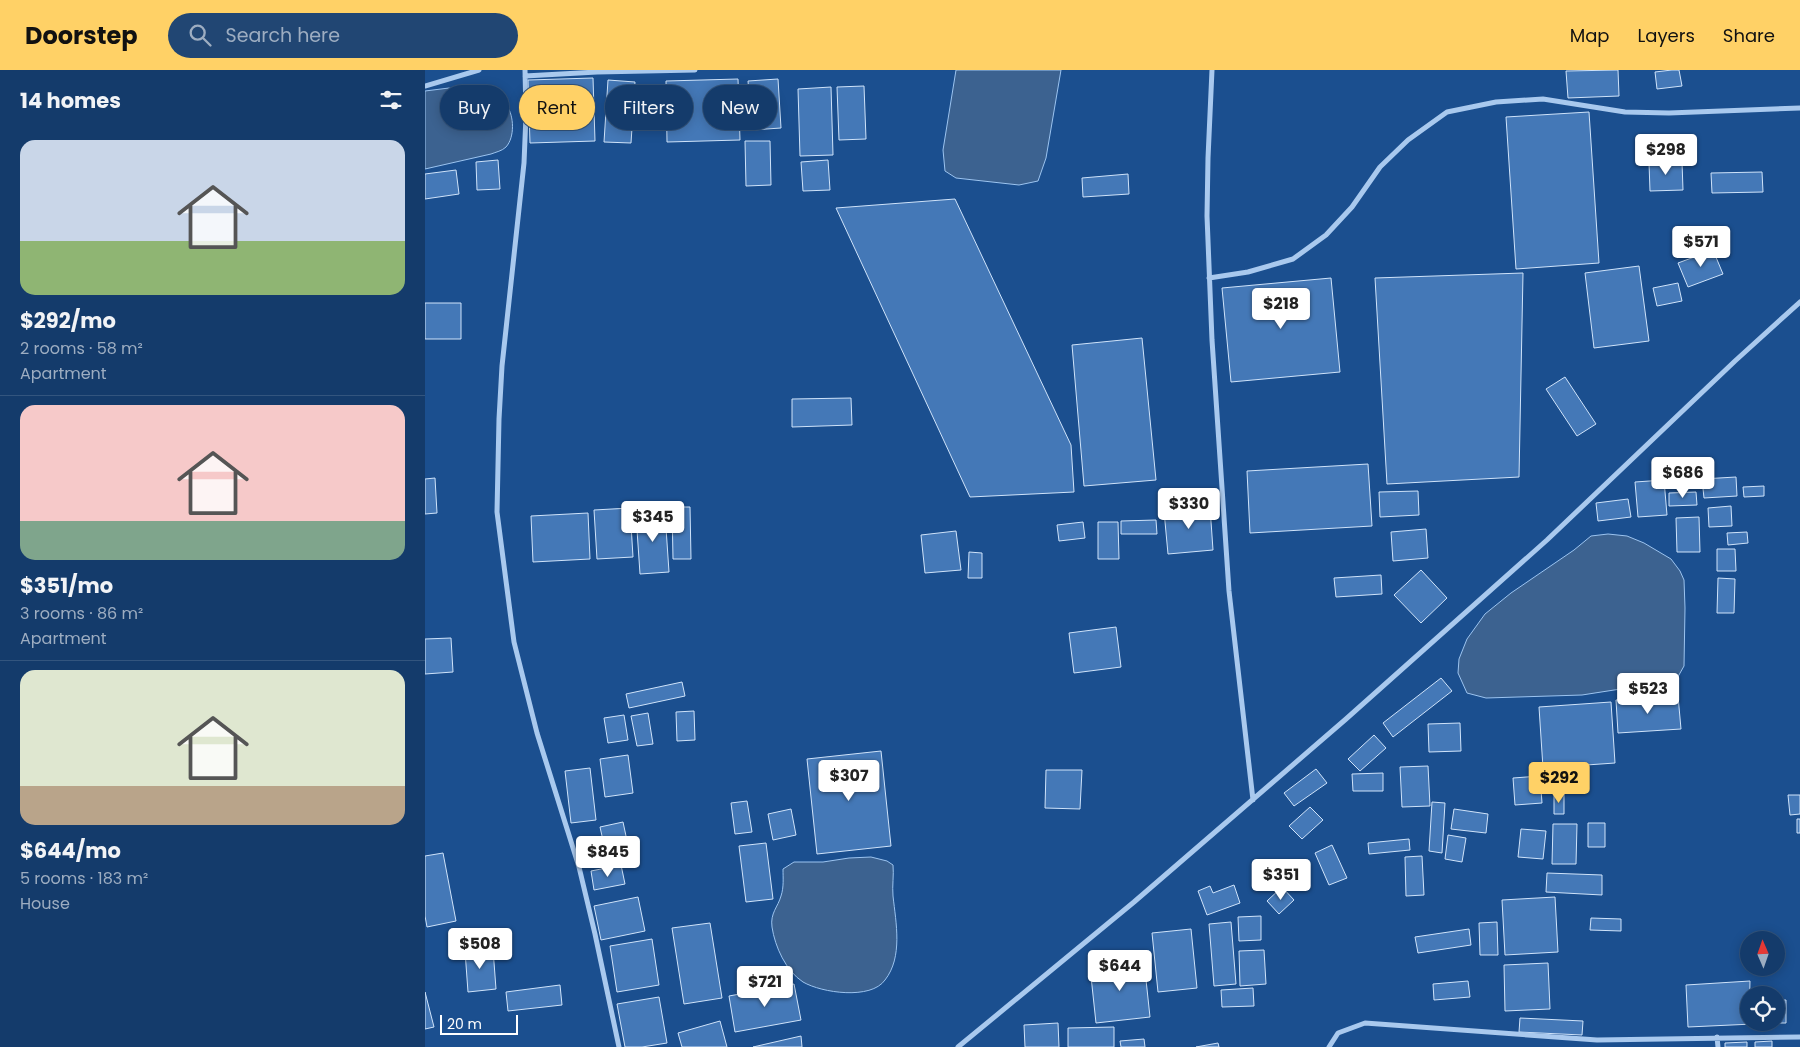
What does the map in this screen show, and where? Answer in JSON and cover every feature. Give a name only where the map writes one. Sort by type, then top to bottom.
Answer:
[{"type":"street","points":[[425,86],[479,70]]},
{"type":"street","points":[[619,1047],[579,867],[537,733],[514,642],[497,512],[502,366],[524,163],[525,73],[695,70]]},
{"type":"street","points":[[1213,70],[1208,158],[1209,278],[1229,591],[1253,800]]},
{"type":"street","points":[[1209,278],[1248,272],[1293,259],[1326,235],[1352,207],[1380,167],[1408,140],[1447,112],[1496,102],[1543,99],[1625,112],[1669,113],[1800,108]]},
{"type":"street","points":[[958,1047],[1074,953],[1253,800],[1547,540],[1735,361],[1800,302]]},
{"type":"street","points":[[1329,1047],[1338,1033],[1365,1023],[1597,1040],[1800,1037]]},
{"type":"street","points":[[1717,1037],[1718,1047]]},
{"type":"water","points":[[956,70],[1061,70],[1046,158],[1038,181],[1019,185],[956,178],[945,171],[943,150]]},
{"type":"water","points":[[440,89],[440,130],[509,130],[509,110],[512,132],[509,143],[503,150],[491,154],[425,169],[425,91]]},
{"type":"water","points":[[1608,534],[1627,536],[1644,543],[1671,559],[1680,571],[1684,580],[1684,666],[1675,682],[1656,687],[1627,688],[1582,695],[1486,698],[1467,693],[1458,673],[1459,659],[1467,639],[1485,614],[1511,593],[1574,550],[1591,536]]},
{"type":"water","points":[[871,857],[887,861],[893,865],[897,940],[891,971],[878,986],[858,992],[846,993],[822,989],[803,982],[791,972],[782,958],[772,927],[773,914],[782,893],[783,869],[794,862],[823,862]]},
{"type":"building","points":[[1618,70],[1619,96],[1568,98],[1566,71]]},
{"type":"building","points":[[1679,70],[1682,86],[1657,89],[1655,72]]},
{"type":"building","points":[[593,78],[593,85],[528,85],[528,80]]},
{"type":"building","points":[[738,79],[738,85],[703,85],[703,130],[740,130],[740,140],[667,142],[667,130],[693,130],[693,85],[666,85],[666,81]]},
{"type":"building","points":[[778,79],[781,128],[777,128],[777,85],[748,85],[748,81]]},
{"type":"building","points":[[608,80],[635,82],[635,85],[608,85]]},
{"type":"building","points":[[864,86],[866,139],[839,140],[837,87]]},
{"type":"building","points":[[831,87],[833,155],[800,156],[798,89]]},
{"type":"building","points":[[1589,112],[1599,263],[1516,269],[1506,117]]},
{"type":"building","points":[[605,126],[605,130],[632,130],[631,143],[604,142]]},
{"type":"building","points":[[530,130],[595,130],[595,141],[530,143]]},
{"type":"building","points":[[745,141],[770,141],[771,185],[746,186]]},
{"type":"building","points":[[498,160],[500,189],[477,190],[476,162]]},
{"type":"building","points":[[828,160],[830,190],[803,191],[801,162]]},
{"type":"building","points":[[1682,162],[1683,190],[1650,191],[1649,163]]},
{"type":"building","points":[[456,170],[459,194],[425,199],[425,174]]},
{"type":"building","points":[[1762,172],[1763,192],[1712,193],[1711,173]]},
{"type":"building","points":[[1128,174],[1129,194],[1083,197],[1082,178]]},
{"type":"building","points":[[955,199],[1071,445],[1074,492],[970,497],[836,208]]},
{"type":"building","points":[[1713,250],[1723,274],[1688,287],[1678,263]]},
{"type":"building","points":[[1639,266],[1649,341],[1594,348],[1585,273]]},
{"type":"building","points":[[1523,273],[1519,477],[1387,484],[1375,278]]},
{"type":"building","points":[[1331,278],[1340,372],[1231,382],[1222,288]]},
{"type":"building","points":[[1678,283],[1682,301],[1657,306],[1653,288]]},
{"type":"building","points":[[425,303],[461,303],[461,339],[425,339]]},
{"type":"building","points":[[1142,338],[1156,480],[1084,486],[1072,345]]},
{"type":"building","points":[[1565,377],[1596,424],[1577,436],[1546,389]]},
{"type":"building","points":[[851,398],[852,425],[792,427],[792,399]]},
{"type":"building","points":[[1368,464],[1372,526],[1250,533],[1247,471]]},
{"type":"building","points":[[1736,477],[1737,496],[1704,498],[1702,479]]},
{"type":"building","points":[[435,478],[437,513],[425,514],[425,479]]},
{"type":"building","points":[[1664,480],[1667,515],[1638,517],[1635,482]]},
{"type":"building","points":[[1764,486],[1764,496],[1744,497],[1743,487]]},
{"type":"building","points":[[1418,491],[1419,515],[1380,517],[1379,492]]},
{"type":"building","points":[[1696,492],[1697,505],[1669,506],[1669,493]]},
{"type":"building","points":[[1628,499],[1631,517],[1598,521],[1596,503]]},
{"type":"building","points":[[1731,506],[1732,526],[1709,527],[1708,508]]},
{"type":"building","points":[[672,507],[690,507],[691,559],[673,559]]},
{"type":"building","points":[[1210,507],[1213,550],[1168,554],[1164,511]]},
{"type":"building","points":[[630,508],[633,557],[597,559],[594,510]]},
{"type":"building","points":[[588,513],[590,559],[533,562],[531,516]]},
{"type":"building","points":[[665,513],[669,572],[640,574],[636,515]]},
{"type":"building","points":[[1699,517],[1700,552],[1677,552],[1676,518]]},
{"type":"building","points":[[1156,520],[1157,534],[1121,534],[1121,521]]},
{"type":"building","points":[[1083,522],[1085,538],[1059,541],[1057,525]]},
{"type":"building","points":[[1098,522],[1118,522],[1119,559],[1098,559]]},
{"type":"building","points":[[1426,529],[1428,558],[1393,561],[1391,532]]},
{"type":"building","points":[[956,531],[961,570],[925,573],[921,535]]},
{"type":"building","points":[[1747,532],[1748,543],[1728,545],[1727,533]]},
{"type":"building","points":[[1717,549],[1735,549],[1736,571],[1717,571]]},
{"type":"building","points":[[969,552],[982,553],[982,578],[968,578]]},
{"type":"building","points":[[1421,570],[1447,598],[1421,623],[1394,595]]},
{"type":"building","points":[[1381,575],[1382,594],[1336,597],[1334,578]]},
{"type":"building","points":[[1718,578],[1735,579],[1734,613],[1717,613]]},
{"type":"building","points":[[1116,627],[1121,667],[1074,673],[1069,633]]},
{"type":"building","points":[[451,638],[453,672],[425,674],[425,639]]},
{"type":"building","points":[[1441,678],[1452,691],[1393,737],[1383,723]]},
{"type":"building","points":[[682,682],[685,696],[629,708],[626,694]]},
{"type":"building","points":[[1678,696],[1681,729],[1618,733],[1616,700]]},
{"type":"building","points":[[1611,702],[1615,763],[1543,768],[1539,707]]},
{"type":"building","points":[[694,711],[695,740],[677,741],[676,712]]},
{"type":"building","points":[[648,713],[653,744],[637,746],[631,716]]},
{"type":"building","points":[[624,715],[628,740],[608,743],[604,718]]},
{"type":"building","points":[[1460,723],[1461,751],[1429,752],[1428,724]]},
{"type":"building","points":[[1374,735],[1386,748],[1360,771],[1348,759]]},
{"type":"building","points":[[881,751],[891,846],[817,854],[807,759]]},
{"type":"building","points":[[628,755],[633,793],[605,797],[600,759]]},
{"type":"building","points":[[1428,766],[1430,806],[1402,807],[1400,767]]},
{"type":"building","points":[[590,768],[596,820],[571,823],[565,771]]},
{"type":"building","points":[[1316,769],[1327,783],[1294,806],[1284,793]]},
{"type":"building","points":[[1046,770],[1082,770],[1080,809],[1045,808]]},
{"type":"building","points":[[1383,773],[1383,791],[1353,791],[1352,774]]},
{"type":"building","points":[[1540,776],[1542,803],[1515,805],[1513,778]]},
{"type":"building","points":[[1554,794],[1564,794],[1564,814],[1554,814]]},
{"type":"building","points":[[1788,795],[1800,795],[1800,814],[1790,815]]},
{"type":"building","points":[[747,801],[752,832],[735,834],[731,803]]},
{"type":"building","points":[[1432,802],[1445,803],[1442,853],[1429,851]]},
{"type":"building","points":[[1310,807],[1323,820],[1302,839],[1289,826]]},
{"type":"building","points":[[791,809],[796,835],[773,840],[768,814]]},
{"type":"building","points":[[1454,809],[1488,814],[1486,833],[1451,829]]},
{"type":"building","points":[[1797,819],[1800,819],[1800,833],[1797,833]]},
{"type":"building","points":[[623,822],[629,850],[606,854],[600,827]]},
{"type":"building","points":[[1588,823],[1605,823],[1605,847],[1588,847]]},
{"type":"building","points":[[1553,824],[1577,824],[1576,864],[1552,864]]},
{"type":"building","points":[[1521,829],[1546,831],[1543,859],[1518,857]]},
{"type":"building","points":[[1448,835],[1466,838],[1462,862],[1445,859]]},
{"type":"building","points":[[1409,839],[1410,850],[1369,854],[1368,843]]},
{"type":"building","points":[[766,843],[773,899],[746,902],[739,846]]},
{"type":"building","points":[[1332,845],[1347,878],[1329,885],[1315,853]]},
{"type":"building","points":[[443,853],[456,921],[427,927],[425,916],[425,856]]},
{"type":"building","points":[[1422,856],[1424,895],[1406,896],[1405,857]]},
{"type":"building","points":[[621,865],[625,884],[594,890],[591,871]]},
{"type":"building","points":[[1547,873],[1602,875],[1602,895],[1546,892]]},
{"type":"building","points":[[1234,885],[1240,903],[1207,915],[1198,891],[1210,886],[1213,893]]},
{"type":"building","points":[[1282,887],[1294,900],[1279,914],[1267,901]]},
{"type":"building","points":[[638,897],[645,931],[601,940],[594,906]]},
{"type":"building","points":[[1555,897],[1558,952],[1505,955],[1502,900]]},
{"type":"building","points":[[1261,916],[1261,940],[1239,941],[1238,917]]},
{"type":"building","points":[[1591,918],[1621,919],[1621,931],[1590,930]]},
{"type":"building","points":[[1231,922],[1236,984],[1214,986],[1209,924]]},
{"type":"building","points":[[1497,922],[1498,955],[1480,955],[1479,923]]},
{"type":"building","points":[[710,923],[722,998],[684,1004],[672,928]]},
{"type":"building","points":[[1191,929],[1197,988],[1158,992],[1152,933]]},
{"type":"building","points":[[1469,929],[1471,945],[1418,953],[1415,937]]},
{"type":"building","points":[[652,939],[659,985],[617,992],[610,946]]},
{"type":"building","points":[[493,949],[496,989],[468,992],[465,951]]},
{"type":"building","points":[[1264,950],[1266,984],[1240,986],[1239,951]]},
{"type":"building","points":[[1144,961],[1150,1017],[1096,1023],[1090,967]]},
{"type":"building","points":[[1548,963],[1550,1009],[1505,1011],[1504,965]]},
{"type":"building","points":[[1468,981],[1470,997],[1434,1000],[1433,984]]},
{"type":"building","points":[[1750,981],[1750,986],[1740,986],[1740,1025],[1688,1027],[1686,985]]},
{"type":"building","points":[[794,984],[801,1020],[735,1032],[729,996]]},
{"type":"building","points":[[560,985],[562,1005],[508,1011],[506,992]]},
{"type":"building","points":[[1253,988],[1254,1006],[1222,1007],[1221,990]]},
{"type":"building","points":[[425,992],[434,1027],[425,1029]]},
{"type":"building","points":[[659,997],[667,1043],[642,1047],[625,1047],[617,1004]]},
{"type":"building","points":[[1785,1000],[1786,1000],[1785,1023]]},
{"type":"building","points":[[1520,1018],[1583,1021],[1582,1035],[1519,1032]]},
{"type":"building","points":[[720,1021],[727,1047],[682,1047],[678,1033]]},
{"type":"building","points":[[1058,1023],[1059,1047],[1025,1047],[1024,1025]]},
{"type":"building","points":[[1114,1027],[1114,1047],[1068,1047],[1068,1028]]},
{"type":"building","points":[[801,1036],[802,1047],[753,1047]]},
{"type":"building","points":[[1144,1039],[1145,1047],[1121,1047],[1120,1041]]},
{"type":"building","points":[[1772,1041],[1772,1047],[1755,1047],[1755,1042]]},
{"type":"building","points":[[1747,1042],[1747,1047],[1725,1047],[1725,1043]]},
{"type":"building","points":[[1218,1043],[1219,1047],[1196,1047]]}]
